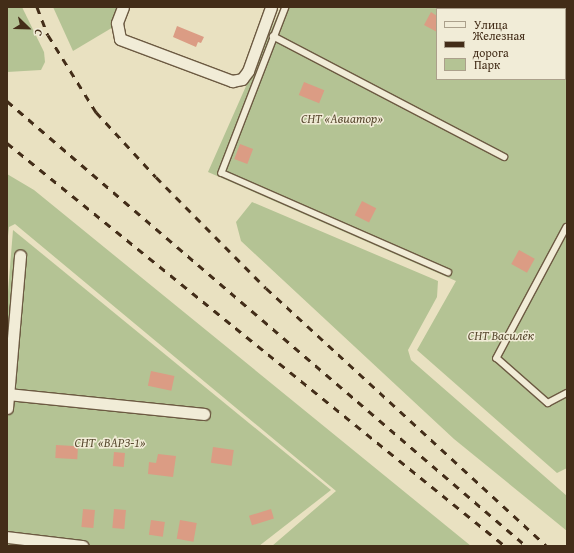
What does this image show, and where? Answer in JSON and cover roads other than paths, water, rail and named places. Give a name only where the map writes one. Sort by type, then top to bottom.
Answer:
[{"type":"street","points":[[123,7],[117,23],[120,39],[232,81],[242,79],[248,71],[271,7]]},
{"type":"street","points":[[7,408],[20,256]]},
{"type":"street","points":[[8,394],[204,414]]},
{"type":"street","points":[[7,537],[82,546]]},
{"type":"lane","points":[[286,7],[273,36],[222,173],[448,272]]},
{"type":"lane","points":[[273,36],[504,156]]},
{"type":"lane","points":[[567,227],[497,358],[548,403],[567,393]]},
{"type":"railway","points":[[37,7],[48,35],[96,112],[156,177],[266,288],[547,546]]},
{"type":"railway","points":[[7,101],[526,546]]},
{"type":"railway","points":[[7,143],[505,546]]},
{"type":"park label","name":"СНТ «Авиатор»","points":[[342,119]]},
{"type":"park label","name":"СНТ Василёк","points":[[501,336]]},
{"type":"park label","name":"СНТ «ВАРЗ-1»","points":[[110,443]]}]
